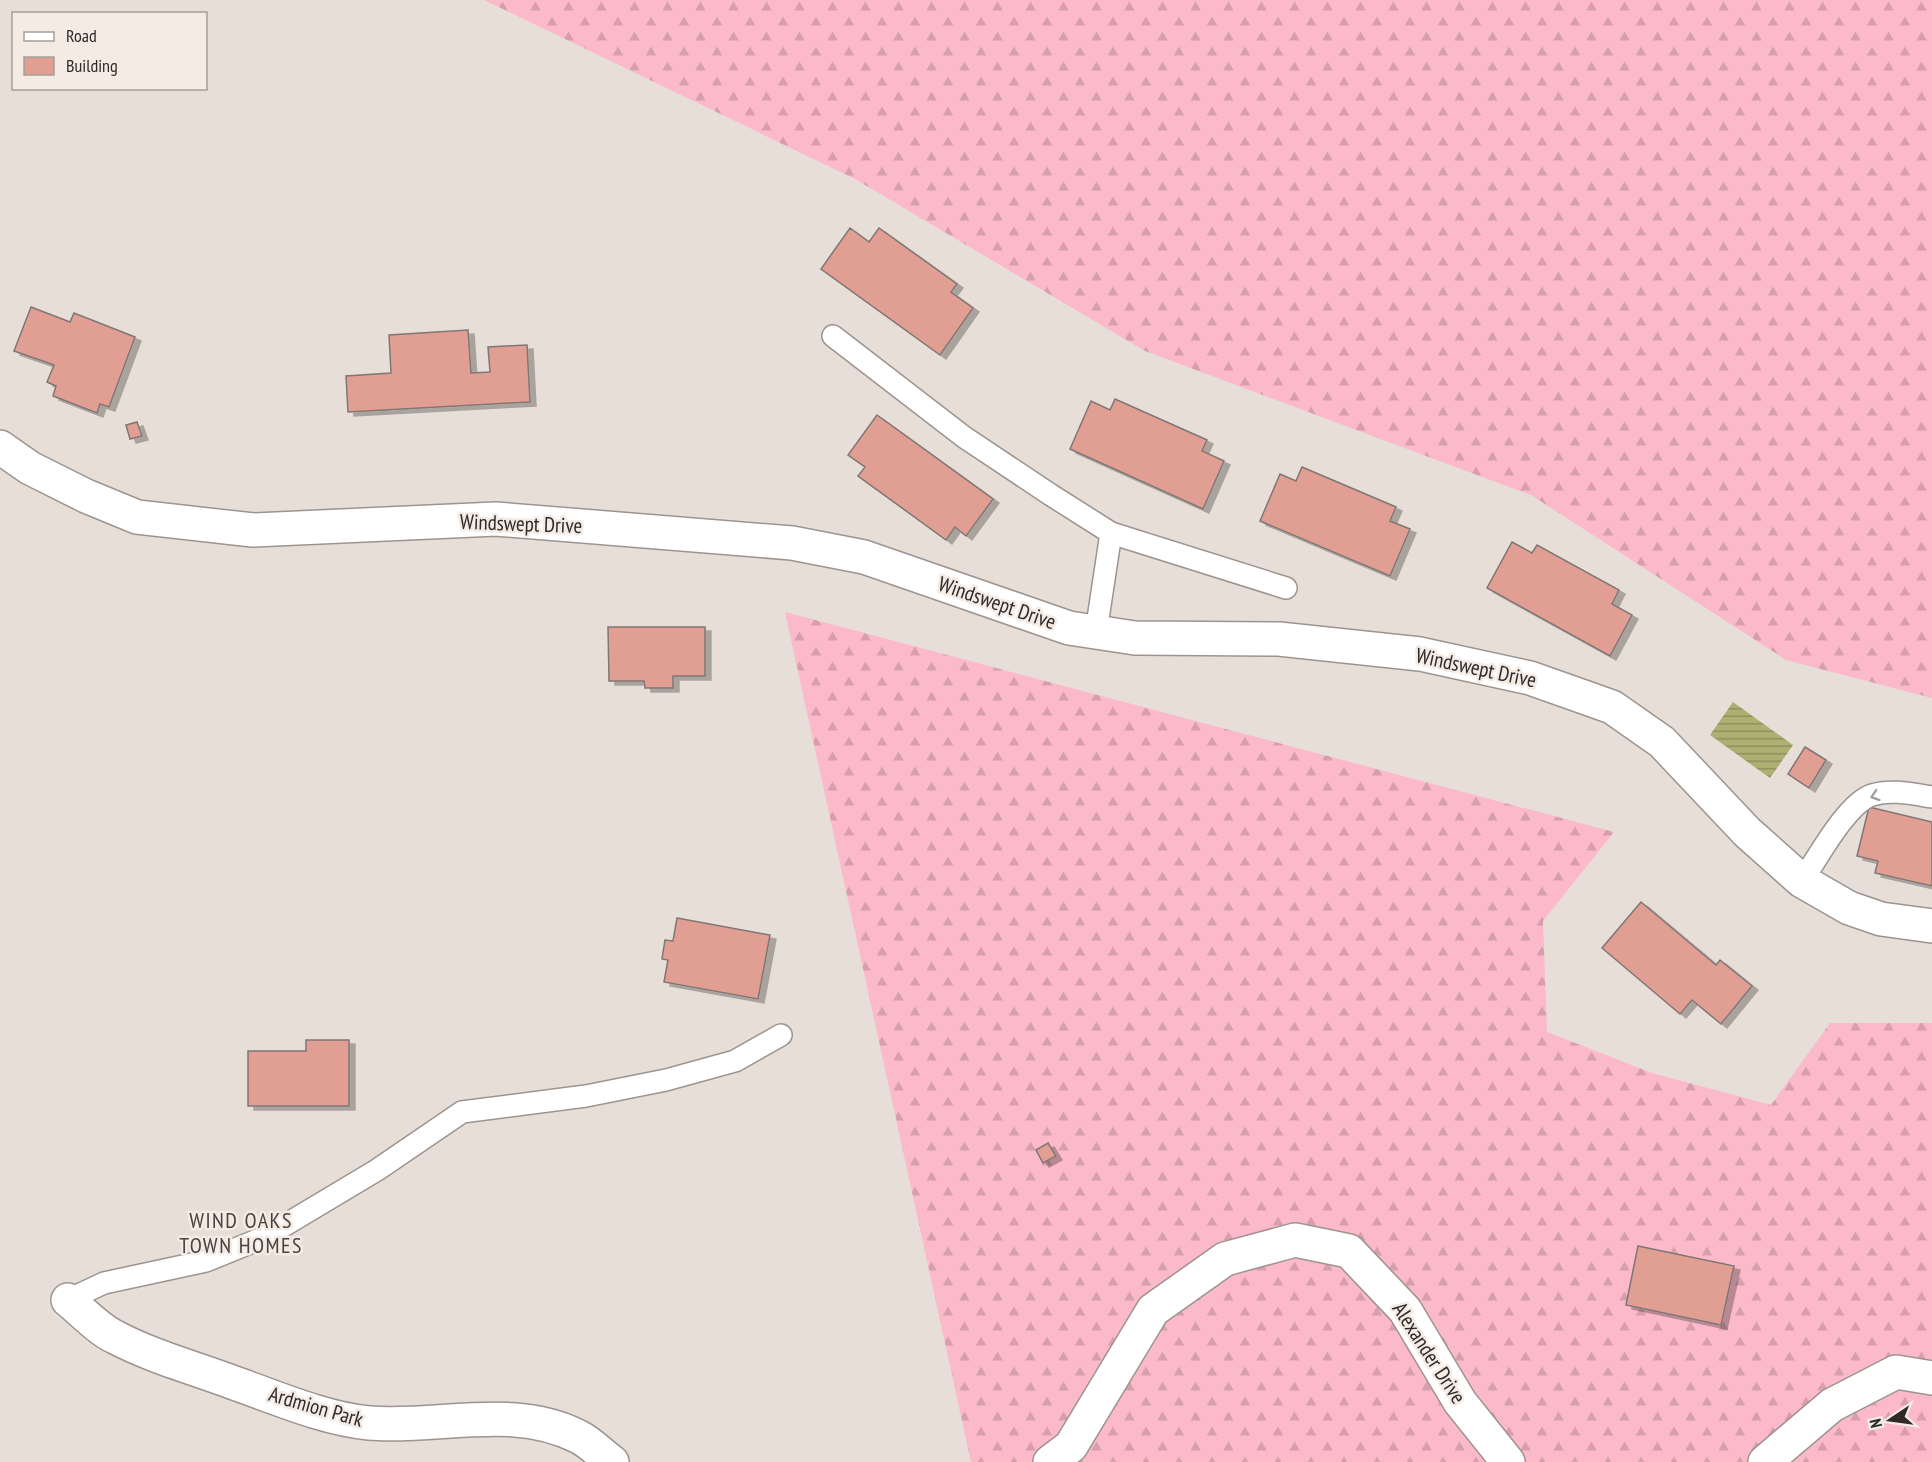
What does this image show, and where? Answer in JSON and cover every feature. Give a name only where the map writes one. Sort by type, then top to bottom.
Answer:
[{"type":"street","name":"Windswept Drive","points":[[0,447],[30,468],[86,496],[137,517],[253,530],[496,519],[792,543],[864,557],[1069,628],[1135,639],[1279,639],[1420,654],[1530,678],[1612,707],[1662,742],[1747,832],[1802,881],[1849,908],[1881,919],[1932,926]]},
{"type":"street","name":"Alexander Drive","points":[[1050,1462],[1071,1446],[1153,1311],[1225,1259],[1295,1240],[1349,1251],[1406,1310],[1460,1401],[1508,1462]]},
{"type":"street","name":"Ardmion Park","points":[[68,1300],[113,1336],[159,1356],[333,1415],[367,1423],[396,1424],[488,1418],[555,1426],[582,1438],[612,1462]]},
{"type":"street","points":[[1765,1462],[1832,1405],[1896,1372],[1932,1378]]},
{"type":"lane","points":[[833,336],[964,437],[1111,533],[1286,588]]},
{"type":"lane","points":[[1096,632],[1111,533]]},
{"type":"lane","points":[[1802,881],[1844,819],[1869,796],[1906,792],[1932,797]]},
{"type":"lane","points":[[68,1300],[104,1283],[206,1261],[265,1237],[377,1170],[462,1112],[586,1096],[666,1080],[735,1061],[781,1035]]},
{"type":"green space","points":[[484,0],[1932,0],[1932,698],[1786,660],[1531,495],[1145,351],[855,179]]},
{"type":"green space","points":[[785,612],[1614,832],[1543,921],[1547,1032],[1652,1073],[1771,1105],[1830,1023],[1932,1023],[1932,1462],[971,1462]]},
{"type":"shaded area","points":[[1733,702],[1793,745],[1770,778],[1710,735]]},
{"type":"building","points":[[850,228],[869,242],[879,228],[957,284],[951,292],[973,308],[940,355],[821,269]]},
{"type":"building","points":[[31,307],[70,322],[74,313],[135,337],[109,407],[100,404],[97,413],[53,396],[56,386],[47,382],[54,365],[14,351]]},
{"type":"building","points":[[468,330],[471,373],[490,372],[488,347],[527,345],[530,402],[348,412],[346,376],[391,373],[389,335]]},
{"type":"building","points":[[1115,399],[1207,440],[1202,451],[1224,461],[1203,509],[1070,449],[1091,401],[1110,410]]},
{"type":"building","points":[[877,415],[993,499],[966,536],[955,527],[946,540],[858,476],[865,467],[848,455]]},
{"type":"building","points":[[137,422],[142,436],[130,439],[126,425]]},
{"type":"building","points":[[1302,467],[1396,507],[1390,521],[1410,529],[1390,576],[1260,521],[1280,474],[1296,481]]},
{"type":"building","points":[[1512,542],[1532,553],[1537,545],[1619,590],[1612,604],[1632,615],[1610,656],[1487,588]]},
{"type":"building","points":[[608,627],[705,627],[705,676],[673,676],[673,688],[645,688],[644,681],[609,681]]},
{"type":"building","points":[[1805,747],[1826,760],[1809,788],[1788,774]]},
{"type":"building","points":[[1869,807],[1932,822],[1932,886],[1875,873],[1878,861],[1857,856]]},
{"type":"building","points":[[1641,902],[1716,965],[1720,960],[1752,986],[1721,1024],[1692,1000],[1680,1014],[1602,948]]},
{"type":"building","points":[[677,918],[770,935],[758,999],[664,982],[668,960],[662,959],[665,940],[673,941]]},
{"type":"building","points":[[306,1040],[349,1040],[349,1106],[248,1106],[248,1051],[306,1051]]},
{"type":"building","points":[[1048,1143],[1056,1156],[1043,1163],[1036,1150]]},
{"type":"building","points":[[1638,1246],[1734,1266],[1721,1325],[1626,1305]]},
{"type":"district","name":"WIND OAKS TOWN HOMES","points":[[241,1232]]}]
